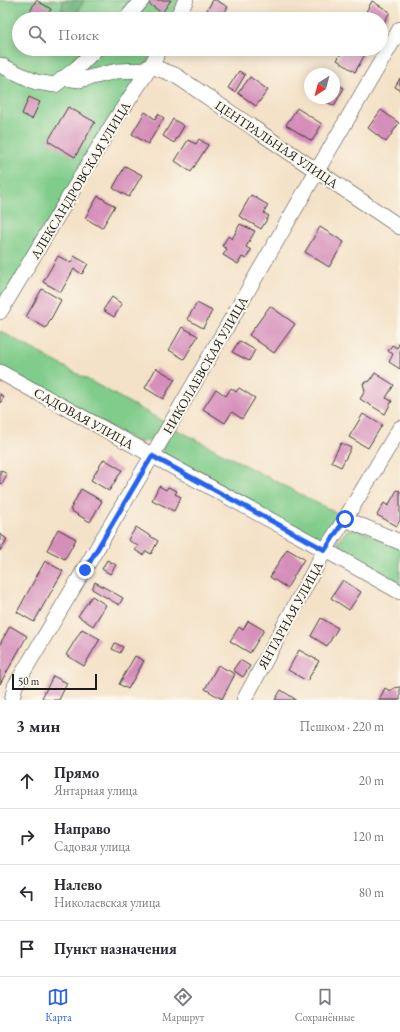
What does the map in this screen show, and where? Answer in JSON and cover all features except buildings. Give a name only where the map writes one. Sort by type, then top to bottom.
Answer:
[{"type":"street","points":[[132,12],[142,0]]},
{"type":"street","points":[[180,12],[186,0]]},
{"type":"street","name":"НИКОЛАЕВСКАЯ УЛИЦА","points":[[388,50],[400,29]]},
{"type":"street","points":[[0,65],[36,82],[55,85],[77,68],[89,56]]},
{"type":"street","name":"АЛЕКСАНДРОВСКАЯ УЛИЦА","points":[[0,312],[112,125],[152,66],[157,56]]},
{"type":"street","name":"НИКОЛАЕВСКАЯ УЛИЦА","points":[[12,700],[15,686],[152,456],[384,56]]},
{"type":"street","points":[[63,78],[80,80],[117,71],[143,70],[152,66]]},
{"type":"street","name":"ЦЕНТРАЛЬНАЯ УЛИЦА","points":[[152,66],[175,75],[400,227]]},
{"type":"street","name":"САДОВАЯ УЛИЦА","points":[[0,372],[400,592]]},
{"type":"street","name":"ЯНТАРНАЯ УЛИЦА","points":[[244,700],[325,550],[400,428]]},
{"type":"street","points":[[345,519],[400,542]]},
{"type":"green space","points":[[0,0],[63,0],[62,12],[12,12],[12,56],[151,56],[0,305]]},
{"type":"green space","points":[[63,0],[84,0],[78,12],[62,12]]},
{"type":"green space","points":[[84,0],[182,0],[175,12],[78,12]]},
{"type":"green space","points":[[0,331],[166,423],[156,438],[149,441],[138,442],[0,367]]},
{"type":"green space","points":[[172,427],[342,516],[328,540],[318,543],[163,453],[162,445]]},
{"type":"green space","points":[[356,529],[400,546],[400,588],[338,551],[338,542],[347,530]]},
{"type":"route","points":[[85,570],[152,456],[325,550],[345,519]]}]
